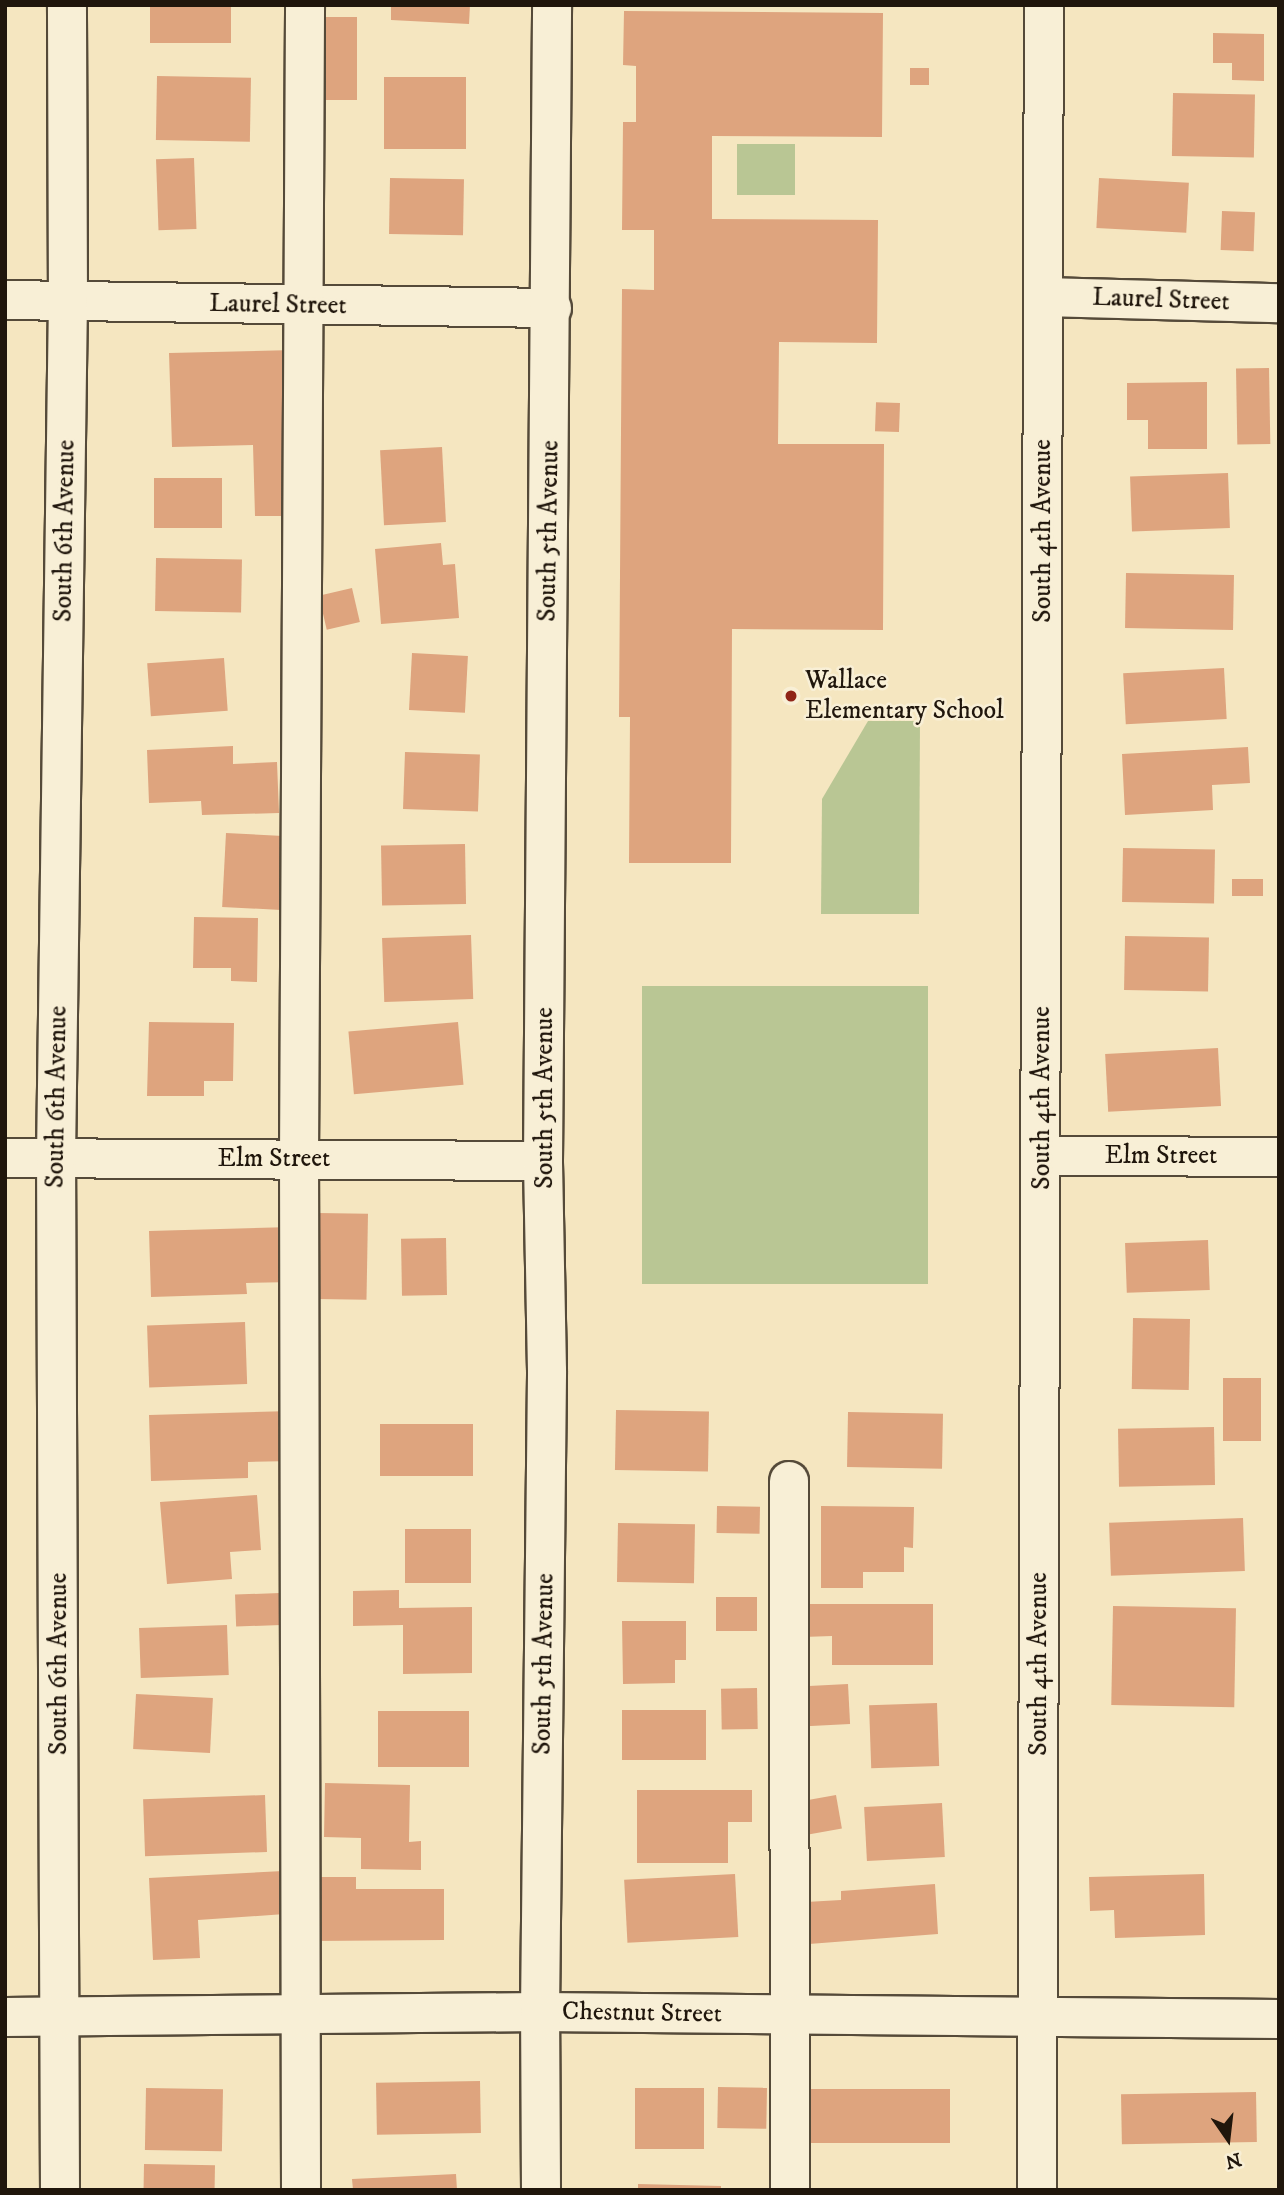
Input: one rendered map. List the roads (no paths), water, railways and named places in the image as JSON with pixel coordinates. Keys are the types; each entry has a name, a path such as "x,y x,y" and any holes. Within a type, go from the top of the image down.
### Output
{"street":[{"name":"South 6th Avenue","path":"60,2190 56,1158 68,302 67,5"},
{"path":"301,2190 299,1159 306,306 305,5"},
{"name":"South 5th Avenue","path":"541,2190 540,2012 547,1371 543,1161 552,308 552,5"},
{"name":"South 4th Avenue","path":"1037,2190 1044,5"},
{"name":"Laurel Street","path":"1044,297 1279,303"},
{"name":"Laurel Street","path":"5,300 552,308"},
{"name":"Elm Street","path":"1042,1156 1279,1157"},
{"name":"Elm Street","path":"5,1158 543,1161"},
{"path":"789,1480 790,2190"},
{"name":"Chestnut Street","path":"5,2017 540,2012 1279,2019"}],"place":[{"name":"Wallace Elementary School","path":"791,696"}]}
